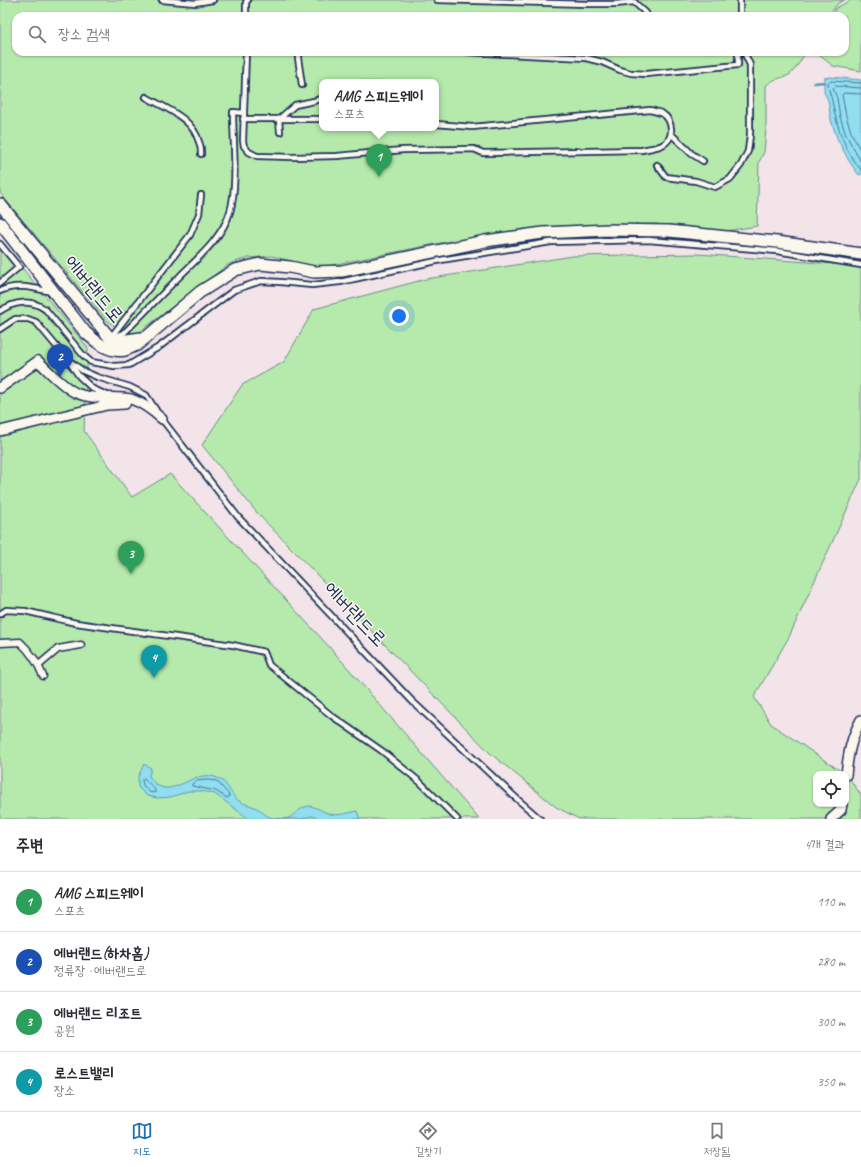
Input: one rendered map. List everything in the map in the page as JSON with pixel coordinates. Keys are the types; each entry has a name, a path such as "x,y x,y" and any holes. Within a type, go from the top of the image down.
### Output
{"street":[{"name":"에버랜드로","path":"0,204 110,338 120,341 146,337"},
{"name":"에버랜드로","path":"0,223 85,332 96,343 111,349 125,350 137,345 146,337"},
{"path":"146,337 200,292 235,270 260,264 290,267 314,272 342,271 485,240 543,233 608,230 669,232 777,242 861,254"},
{"path":"0,388 38,361 60,382 76,393 96,398 130,399 146,405 162,418"},
{"path":"0,431 107,405 127,404 162,418"},
{"path":"0,643 20,642 29,650 39,665 43,676"},
{"path":"39,665 58,649 81,645"},
{"path":"846,771 848,753 854,732 861,720"},
{"path":"832,819 841,810 842,807"}],"lane":[{"path":"162,0 195,3 212,0"},
{"path":"246,12 246,2 248,0"},
{"path":"437,0 588,4 616,4 634,2 645,12"},
{"path":"740,0 740,12"},
{"path":"246,56 243,141 244,146 249,152 257,156 337,156 403,150 474,149 483,153 642,150 666,143 671,134 670,121 662,113 650,110 472,127 439,124"},
{"path":"299,56 298,58 302,85"},
{"path":"553,56 586,58 602,62 631,73 646,74 738,65 738,56"},
{"path":"657,164 666,177 696,181 715,187 730,178 741,165 748,151 750,135 750,65 746,56"},
{"path":"146,97 180,116 191,126 200,142 201,154"},
{"path":"279,119 295,105 319,99"},
{"path":"110,338 124,333 207,248 224,228 230,213 233,199 233,112 244,113"},
{"path":"243,119 319,119"},
{"path":"279,119 280,132"},
{"path":"671,134 703,161"},
{"path":"110,338 190,235 199,214 202,195"},
{"path":"0,310 18,302 40,305 46,310 83,355 92,362 114,366 129,365 159,347 234,290 261,281 312,285 340,282 441,260 551,242 648,240 777,251 861,265"},
{"path":"0,244 19,267 0,283"},
{"path":"0,291 13,286 26,286 54,292"},
{"path":"0,329 15,319 28,319 36,322 68,359 79,376 93,389 127,404"},
{"name":"에버랜드로","path":"68,359 83,371 130,387 146,395 243,523 414,702 540,819"},
{"path":"0,614 6,610 25,611 76,623 233,644 264,652 269,665 332,716 382,751 420,782 457,819"}],"green space":[{"path":"0,0 845,0 838,3 831,12 12,12 12,56 803,56 792,73 771,81 766,86 766,129 764,152 759,162 757,226 713,233 656,224 542,227 455,240 317,268 272,256 248,258 229,264 132,338 107,321 0,193"},
{"path":"851,0 861,0 861,71 833,66 820,56 849,56 849,12 834,12 836,8"},
{"path":"0,241 88,348 84,431 132,497 170,474 333,651 479,819 0,819"},
{"path":"698,254 861,266 861,479 789,637 754,697 771,724 841,771 813,771 813,807 849,807 849,778 861,795 861,819 579,819 556,807 490,753 258,514 202,445 242,385 284,362 314,309 426,279 573,256"}],"water":[{"path":"831,77 861,80 861,175 858,174 849,161 837,138 831,120 828,100 824,92 824,78"},
{"path":"144,764 151,768 149,776 156,784 163,788 170,788 202,776 211,776 225,783 232,794 239,801 259,809 266,815 280,819 249,819 215,794 201,791 188,791 171,797 158,798 147,796 138,787 138,777"},
{"path":"310,806 333,815 357,811 360,819 322,819 311,816 302,819 280,819 289,818 301,809"}],"waterway":[{"path":"814,83 825,82"}],"place":[{"name":"AMG 스피드웨이","path":"379,177"},
{"name":"에버랜드(하차홈)","path":"60,377"},
{"name":"에버랜드 리조트","path":"131,574"},
{"name":"로스트밸리","path":"154,678"}]}
